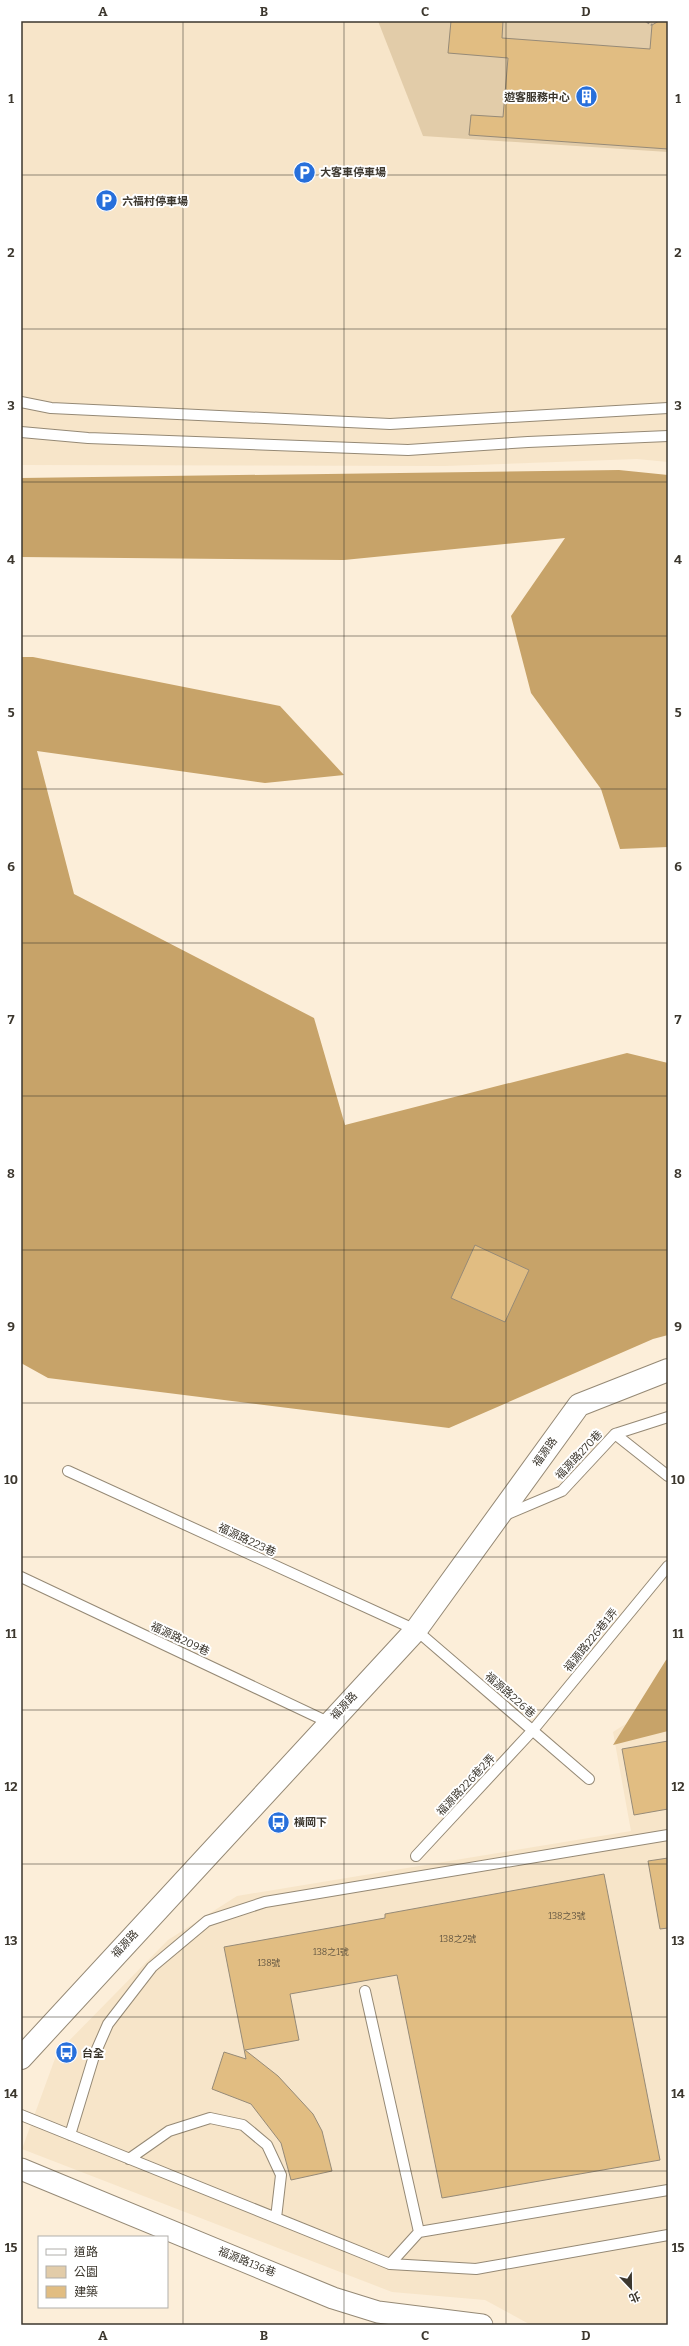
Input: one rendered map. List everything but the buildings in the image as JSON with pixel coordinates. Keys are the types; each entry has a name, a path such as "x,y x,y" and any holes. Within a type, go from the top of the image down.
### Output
{"street":[{"name":"福源路","path":"21,2058 328,1722 416,1630 579,1405 668,1370"},
{"name":"福源路136巷","path":"21,2169 333,2298 378,2312 482,2325"}],"lane":[{"path":"21,402 51,408 390,424 668,408"},
{"path":"21,432 88,438 408,450 528,442 668,436"},
{"path":"615,1434 668,1417"},
{"name":"福源路270巷","path":"497,1518 562,1491 615,1434 668,1476"},
{"name":"福源路223巷","path":"68,1471 416,1630"},
{"name":"福源路226巷1弄","path":"533,1730 668,1566"},
{"name":"福源路209巷","path":"21,1577 328,1722"},
{"name":"福源路226巷","path":"416,1630 589,1779"},
{"name":"福源路226巷2弄","path":"416,1856 533,1730"},
{"path":"70,2135 94,2056 108,2024 152,1967 207,1921 265,1902 668,1835"},
{"path":"365,1991 419,2232"},
{"path":"21,2115 390,2264 476,2269 668,2235"},
{"path":"129,2159 169,2131 210,2118 243,2124 267,2145 281,2175 276,2218"},
{"path":"390,2264 419,2232 668,2190"}],"path":[{"path":"646,21 652,25"}],"shaded area":[{"path":"21,21 668,21 668,462 637,459 445,466 21,465"},
{"path":"619,470 668,475 668,847 620,849 601,789 531,693 511,616 565,538 344,560 21,557 21,478"},
{"path":"21,657 33,657 280,706 344,775 265,783 37,751 74,894 314,1018 345,1125 627,1053 668,1063 668,1335 653,1339 449,1428 48,1378 21,1363"},
{"path":"668,1659 668,1731 613,1745 666,1660"},
{"path":"668,1697 668,2325 531,2325 485,2300 392,2292 22,2149 57,2053 168,1940 237,1896 631,1831 613,1732"}],"green space":[{"path":"378,21 668,21 668,152 423,136"}],"place":[{"name":"遊客服務中心","path":"586,97"},
{"name":"大客車停車場","path":"305,172"},
{"name":"六福村停車場","path":"106,201"},
{"name":"橫岡下","path":"279,1822"},
{"name":"台全","path":"67,2053"}]}
